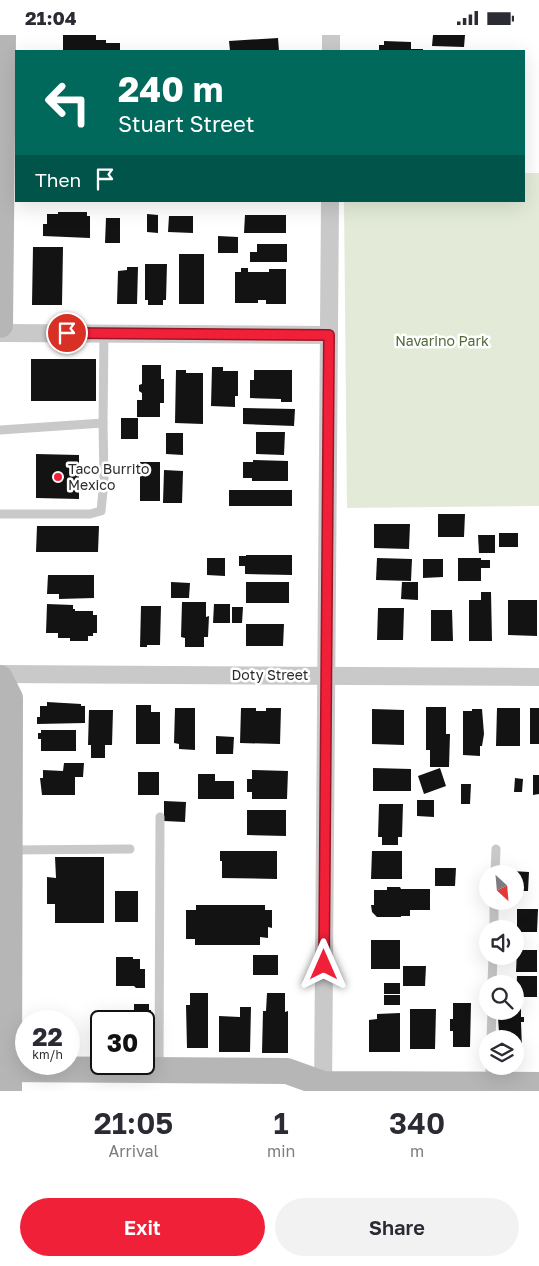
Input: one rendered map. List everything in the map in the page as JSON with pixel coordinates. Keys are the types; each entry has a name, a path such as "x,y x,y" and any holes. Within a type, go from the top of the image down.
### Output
{"main road":[{"path":"0,325 2,35"},
{"path":"0,676 10,698 6,1076 159,1071 287,1071 317,1089 490,1081 539,1085"}],"street":[{"path":"331,35 331,50"},
{"path":"317,1089 326,675 330,202"},
{"path":"0,333 329,335"},
{"name":"Doty Street","path":"0,676 326,675 539,677"}],"lane":[{"path":"0,514 90,514 101,511 104,481 104,333"},
{"path":"0,430 103,423"},
{"path":"159,1071 160,817"},
{"path":"9,850 130,849"},
{"path":"495,865 496,849"}],"green space":[{"name":"Navarino Park","path":"525,173 539,173 539,506 347,508 344,202 525,202"}],"building":[{"path":"63,35 96,35 96,40 106,40 106,43 120,43 120,50 63,50"},
{"path":"433,35 465,35 464,47 432,46"},
{"path":"278,38 279,50 230,50 229,41"},
{"path":"384,41 411,42 411,49 423,50 379,50 379,45 384,45"},
{"path":"58,212 87,212 87,216 90,216 90,238 43,236 43,224 47,224 47,214 58,214"},
{"path":"147,214 158,215 158,233 147,232"},
{"path":"245,215 286,215 286,233 244,233"},
{"path":"169,216 193,216 193,233 168,232"},
{"path":"106,218 120,218 120,243 105,243"},
{"path":"218,236 238,237 238,253 218,253"},
{"path":"257,244 287,244 287,262 250,262 250,252 257,252"},
{"path":"33,247 63,247 62,305 32,305"},
{"path":"179,254 204,254 204,304 179,304"},
{"path":"145,264 167,264 166,300 163,300 163,305 148,305 148,300 145,300"},
{"path":"127,267 138,267 137,304 117,304 118,271 127,270"},
{"path":"241,268 248,268 248,272 269,272 269,269 286,269 286,304 266,304 266,300 258,300 258,303 235,303 235,272 241,272"},
{"path":"31,359 96,359 96,401 31,401"},
{"path":"142,365 161,365 161,379 164,379 164,403 160,403 160,417 137,417 137,400 142,400 139,385 142,384"},
{"path":"212,367 223,367 223,371 238,371 238,396 235,396 235,407 211,406"},
{"path":"176,370 186,370 186,373 203,373 203,424 175,423"},
{"path":"254,370 292,370 292,402 281,402 281,399 250,398 250,380 254,380"},
{"path":"243,408 295,409 294,426 243,424"},
{"path":"121,418 138,418 138,439 121,439"},
{"path":"256,432 285,432 284,455 256,454"},
{"path":"166,433 183,433 183,455 166,454"},
{"name":"Taco Burrito Mexico","path":"36,454 79,455 79,499 36,498"},
{"path":"253,460 288,461 288,481 252,481 252,478 243,478 243,462 253,462"},
{"path":"140,462 160,462 160,501 140,501"},
{"path":"164,470 183,471 182,503 163,503"},
{"path":"229,490 292,490 292,506 229,506"},
{"path":"438,514 465,514 464,537 438,537"},
{"path":"374,524 410,524 409,549 374,548"},
{"path":"37,526 99,526 98,552 36,552"},
{"path":"499,533 518,533 518,547 499,547"},
{"path":"478,535 495,535 495,553 479,553"},
{"path":"292,555 292,575 245,574 245,566 239,566 239,556"},
{"path":"207,558 225,558 225,576 207,575"},
{"path":"377,558 412,559 411,581 376,580"},
{"path":"458,558 490,560 490,568 481,568 481,581 458,581"},
{"path":"423,559 443,559 443,577 423,578"},
{"path":"48,575 94,575 94,598 59,599 59,594 47,594"},
{"path":"171,582 190,583 189,598 171,598"},
{"path":"246,582 289,582 289,603 246,603"},
{"path":"402,582 418,582 418,600 401,599"},
{"path":"481,592 491,592 492,641 469,641 469,600 481,600"},
{"path":"508,600 537,600 537,636 508,635"},
{"path":"182,602 206,602 206,617 209,616 208,637 204,637 204,647 185,647 185,638 181,637"},
{"path":"47,604 73,605 75,611 93,611 93,615 97,615 97,633 93,633 93,636 88,636 88,641 70,641 70,638 58,638 58,633 46,633"},
{"path":"214,604 230,604 230,623 213,623"},
{"path":"141,606 161,606 160,645 140,647"},
{"path":"232,607 243,607 242,623 232,623"},
{"path":"378,608 404,608 403,640 377,640"},
{"path":"431,610 452,610 453,641 431,641"},
{"path":"246,624 284,624 283,646 246,646"},
{"path":"47,702 81,704 81,706 85,706 85,723 37,724 37,717 40,717 40,706 47,706"},
{"path":"136,705 151,705 151,712 160,712 160,744 136,744"},
{"path":"426,707 446,707 446,734 450,734 449,767 430,767 430,750 426,750"},
{"path":"175,708 195,708 195,750 179,749 179,744 174,743"},
{"path":"241,708 256,708 256,711 266,711 266,708 281,708 280,744 240,743"},
{"path":"497,708 520,708 520,746 496,746"},
{"path":"530,708 539,708 539,744 530,744"},
{"path":"372,709 404,710 404,745 372,744"},
{"path":"472,709 482,709 484,734 482,746 480,746 480,756 463,755 463,711 472,711"},
{"path":"89,710 113,710 112,745 105,745 105,758 91,758 91,745 88,745"},
{"path":"41,730 76,730 76,751 41,751 41,739 38,739 38,733 41,733"},
{"path":"216,736 234,737 233,754 216,754"},
{"path":"64,763 84,763 83,777 75,777 75,795 42,795 40,778 43,778 43,770 63,771"},
{"path":"373,768 411,769 411,791 373,791"},
{"path":"440,768 446,786 424,794 418,776"},
{"path":"252,770 288,771 287,799 252,799 252,792 247,792 247,779 252,779"},
{"path":"138,772 159,772 159,795 138,795"},
{"path":"198,774 215,774 215,781 234,781 234,799 198,799"},
{"path":"533,775 539,775 539,794 533,795"},
{"path":"515,778 523,779 522,792 514,792"},
{"path":"461,784 471,784 470,804 461,804"},
{"path":"417,800 434,800 434,817 417,816"},
{"path":"164,801 186,802 185,822 164,821"},
{"path":"379,804 403,804 402,837 398,837 398,845 382,845 382,837 378,837"},
{"path":"247,810 286,810 286,836 247,835"},
{"path":"220,851 277,851 277,879 222,878"},
{"path":"372,851 402,851 402,879 371,879"},
{"path":"55,857 104,857 104,923 55,923 55,904 47,904 47,877 56,878"},
{"path":"435,868 456,868 455,886 435,886"},
{"path":"524,872 529,872 528,891 524,891"},
{"path":"387,887 430,889 430,910 410,910 410,916 377,917 372,912 371,905 374,905 374,890 387,890"},
{"path":"115,891 138,891 138,922 115,922"},
{"path":"196,905 265,905 265,910 272,910 272,928 268,927 268,938 260,937 260,945 195,945 195,939 186,939 186,910 196,910"},
{"path":"538,909 537,932 524,932 524,920 517,920 517,910"},
{"path":"371,940 400,940 400,969 371,969"},
{"path":"524,950 537,950 537,972 516,972 516,965 524,965"},
{"path":"253,955 278,955 278,975 253,975"},
{"path":"116,957 140,959 140,969 145,969 145,988 116,986"},
{"path":"403,966 426,966 425,986 403,986"},
{"path":"524,976 537,976 537,997 524,997"},
{"path":"384,983 400,983 400,994 384,994"},
{"path":"190,993 208,993 208,1048 187,1048 186,1005 190,1005"},
{"path":"267,993 285,993 285,1012 288,1011 288,1053 262,1053 263,1011 266,1011"},
{"path":"384,995 400,995 400,1005 384,1005"},
{"path":"453,1003 471,1003 470,1047 453,1047 453,1031 450,1031 450,1019 453,1019"},
{"path":"134,1004 149,1004 149,1010 134,1010"},
{"path":"240,1007 251,1007 250,1052 219,1052 219,1016 240,1017"},
{"path":"410,1009 436,1009 435,1049 410,1049"},
{"path":"400,1013 400,1052 369,1052 369,1020 377,1019 377,1014"},
{"path":"498,1020 524,1020 524,1022 521,1022 521,1030 499,1030"}],"place":[{"name":"Taco Burrito Mexico","path":"58,477"}],"route":[{"path":"67,333 329,335 324,965"}]}
